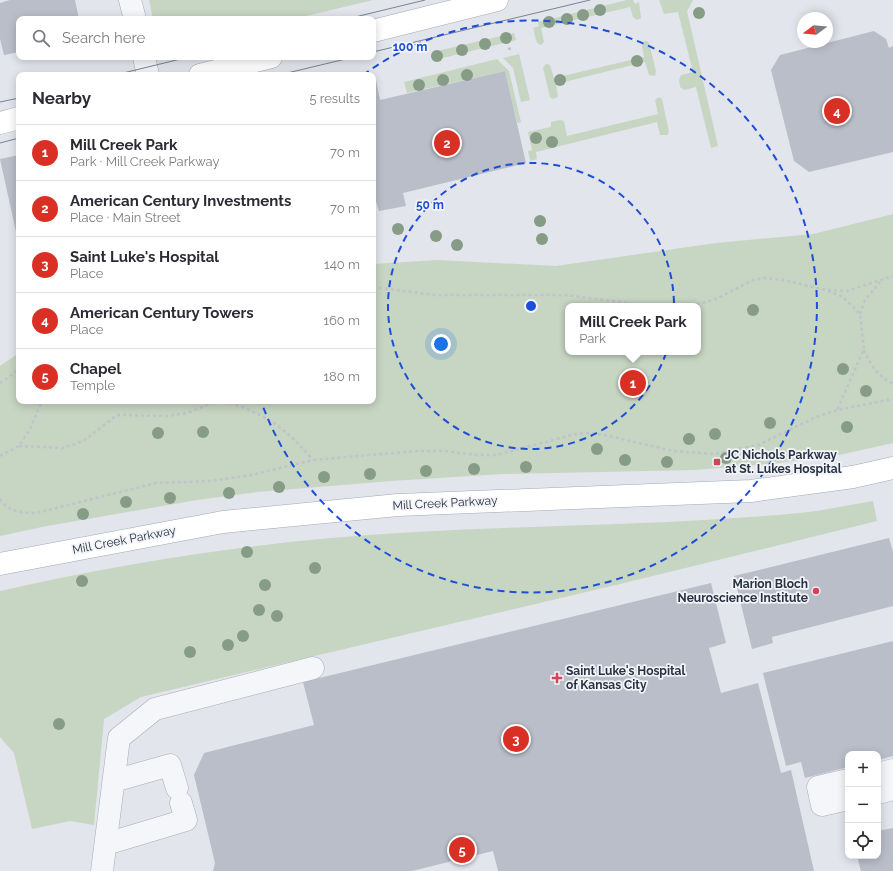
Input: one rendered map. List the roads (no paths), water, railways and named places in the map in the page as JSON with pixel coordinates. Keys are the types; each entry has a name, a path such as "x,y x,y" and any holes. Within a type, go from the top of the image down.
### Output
{"main road":[{"path":"376,30 497,0"},
{"path":"212,72 259,60"},
{"path":"0,123 16,119"},
{"name":"Mill Creek Parkway","path":"0,564 222,522 398,505 751,491 853,477 893,468"}],"street":[{"path":"130,0 134,16"},
{"path":"145,60 147,72"},
{"path":"102,871 119,738 155,709 313,668"},
{"path":"106,844 186,820 170,765 114,781"},
{"path":"881,773 893,770"},
{"path":"845,781 818,787 822,805 845,801"},
{"path":"881,792 893,790"}],"tram line":[{"path":"359,16 425,0"},
{"path":"376,51 590,0"},
{"path":"127,72 177,60"},
{"path":"292,72 342,60"},
{"path":"0,102 16,99"},
{"path":"0,143 16,139"}],"place":[{"name":"American Century Towers","path":"837,111"},
{"name":"American Century Investments","path":"447,143"},
{"name":"Mill Creek Park","path":"633,383"},
{"name":"JC Nichols Parkway at St. Lukes Hospital","path":"717,462"},
{"name":"Marion Bloch Neuroscience Institute","path":"816,591"},
{"name":"Saint Luke's Hospital of Kansas City","path":"557,678"},
{"name":"Saint Luke's Hospital","path":"516,739"},
{"name":"Chapel","path":"462,850"}]}
